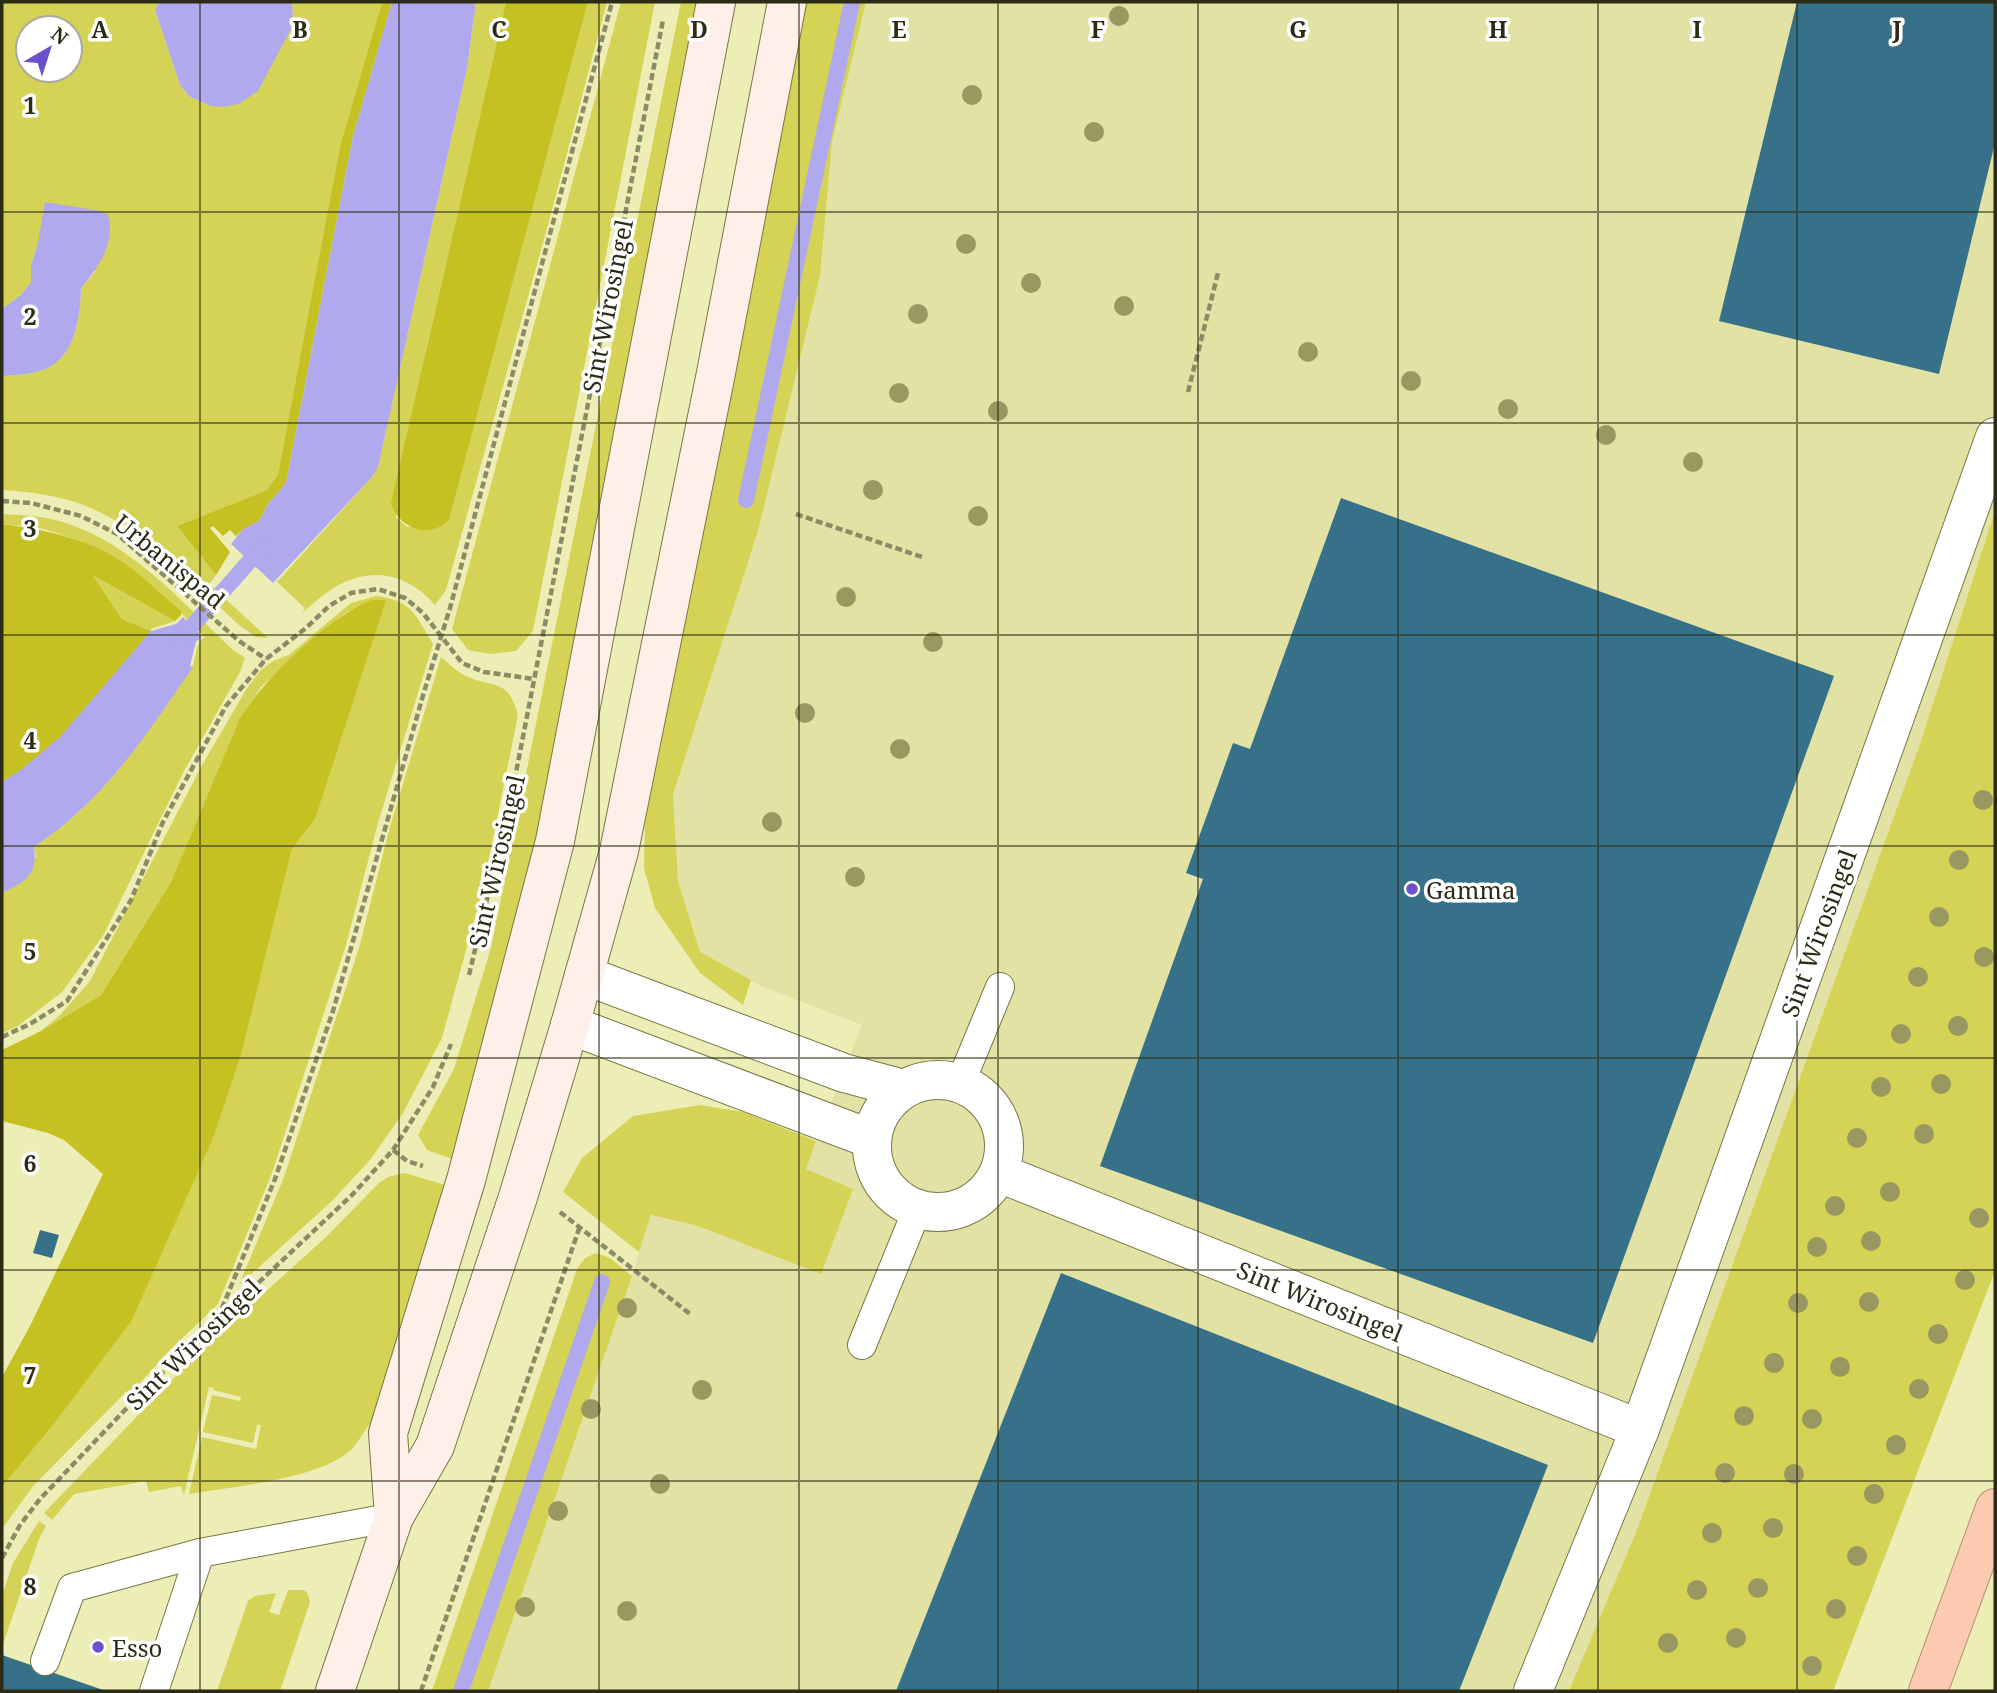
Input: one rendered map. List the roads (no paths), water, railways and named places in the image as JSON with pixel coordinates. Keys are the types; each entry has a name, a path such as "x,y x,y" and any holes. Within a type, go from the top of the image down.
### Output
{"highway":[{"path":"1928,1691 1995,1508"}],"main road":[{"name":"Sint Wirosingel","path":"394,1517 388,1433 466,1180 555,841 716,2"},
{"name":"Sint Wirosingel","path":"335,1691 394,1517 435,1446 517,1197 570,1025 619,851 787,2"},
{"path":"517,984 584,975"},
{"path":"517,984 570,1025"}],"street":[{"name":"Sint Wirosingel","path":"1533,1691 1640,1429 1995,437"},
{"path":"584,975 844,1073 904,1089"},
{"path":"570,1025 871,1139"},
{"path":"941,1080 960,1084 986,1102 1002,1130 1004,1151 999,1172 989,1189 974,1202 956,1210 937,1213 917,1210 897,1199 882,1182 873,1162 871,1139 877,1119 888,1102 904,1089 922,1082 941,1080"},
{"name":"Sint Wirosingel","path":"999,1172 1640,1429"}],"lane":[{"path":"960,1084 1000,986"},
{"path":"862,1345 917,1210"},
{"path":"45,1661 72,1588 200,1553 394,1517"},
{"path":"154,1691 200,1553"}],"waterway":[{"path":"746,500 852,2"},
{"path":"178,642 263,546"},
{"path":"461,1691 602,1282"}],"place":[{"name":"Gamma","path":"1412,889"},
{"name":"Esso","path":"98,1647"}]}
